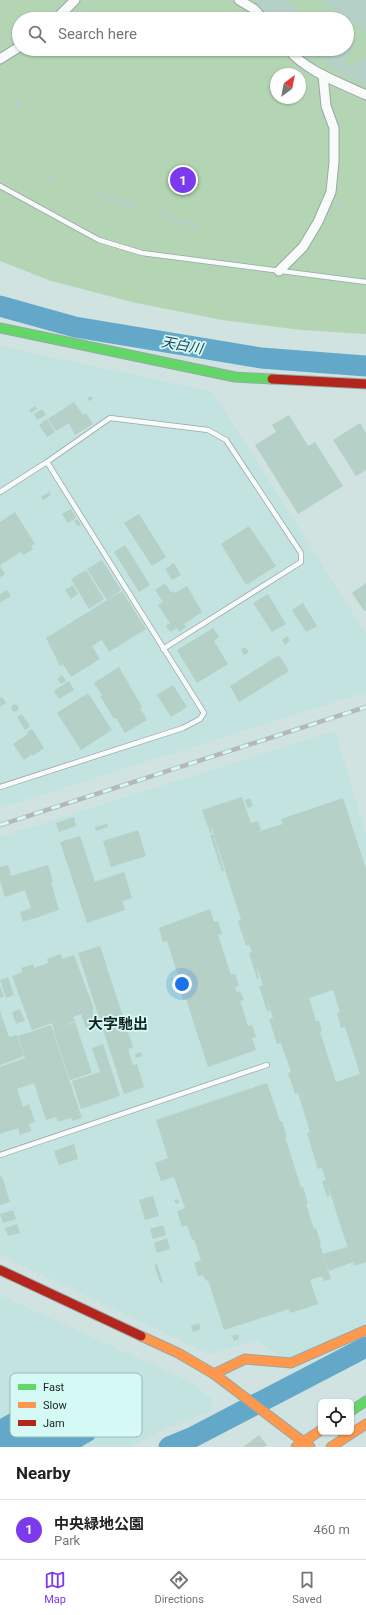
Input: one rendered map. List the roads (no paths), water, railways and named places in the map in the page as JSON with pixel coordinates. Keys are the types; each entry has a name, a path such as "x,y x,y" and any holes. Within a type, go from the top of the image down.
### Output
{"main road":[{"path":"0,328 234,377 366,384"},
{"path":"0,1270 178,1353 214,1374 269,1415 303,1445 318,1432"},
{"path":"214,1374 245,1360 291,1363 366,1330"},
{"path":"354,1409 366,1401"},
{"path":"331,1447 366,1424"}],"street":[{"path":"63,12 75,0"},
{"path":"239,0 257,12"},
{"path":"0,59 12,51"},
{"path":"294,56 297,60 323,75 366,95"},
{"path":"279,271 303,247 318,222 331,192 334,162 334,128 326,106 323,75"}],"lane":[{"path":"0,186 99,240 146,254 366,282"},
{"path":"0,492 48,462 110,418 208,430 226,440 301,553 301,562 163,648"},
{"path":"0,787 182,728 200,719 204,713 48,462"},
{"path":"0,1155 267,1065"}],"water":[{"path":"10,1413 10,1437 95,1437 81,1447 0,1447 0,1419"}],"waterway":[{"name":"天白川","path":"0,306 75,327 261,358 366,366"},
{"path":"169,1447 191,1438 366,1347"}],"railway":[{"path":"0,825 366,707"}],"place":[{"name":"中央緑地公園","path":"183,180"}],"district":[{"name":"大字馳出","path":"118,1024"}]}
